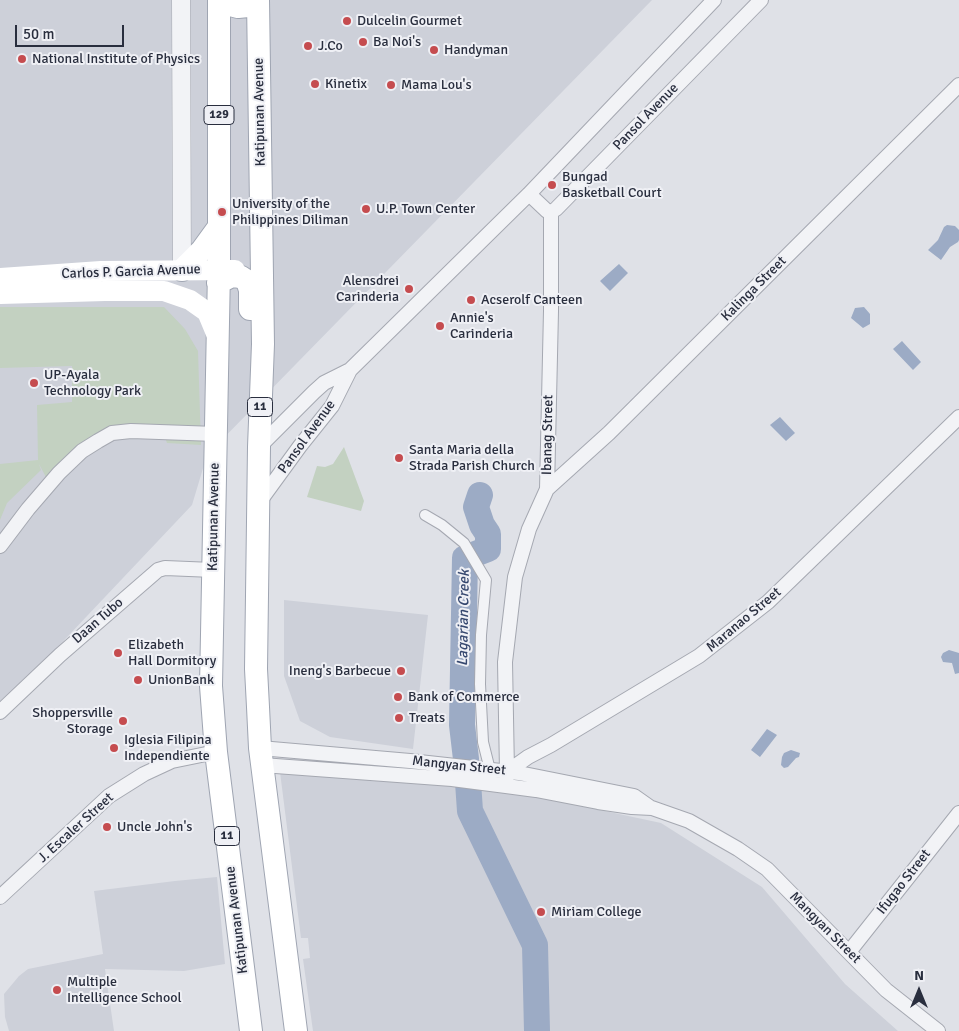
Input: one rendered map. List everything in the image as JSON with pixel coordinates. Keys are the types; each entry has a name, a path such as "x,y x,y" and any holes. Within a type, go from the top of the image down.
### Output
{"main road":[{"path":"219,1 238,7 258,3"},
{"name":"Katipunan Avenue","path":"219,1 219,276 211,686 216,752 251,1031"},
{"name":"Katipunan Avenue","path":"258,3 263,344 259,447 256,669 261,757 296,1031"},
{"path":"182,270 202,250 218,228"},
{"name":"Carlos P. Garcia Avenue","path":"0,278 101,271 182,270 219,276 262,270"},
{"path":"219,276 241,277 247,281 250,290 244,554 246,574 257,608"},
{"name":"Carlos P. Garcia Avenue","path":"0,294 105,290 164,291 190,300 207,312 218,338"}],"street":[{"path":"181,0 182,270"},
{"name":"Pansol Avenue","path":"259,447 324,383 350,370 529,194 714,0"},
{"name":"Pansol Avenue","path":"551,212 761,0"},
{"name":"Kalinga Street","path":"547,490 609,433 959,85"},
{"path":"529,194 547,211 551,212"},
{"name":"Ibanag Street","path":"507,779 505,662 515,577 529,529 547,490 551,212"},
{"name":"Pansol Avenue","path":"259,502 332,406 350,370"},
{"name":"Maranao Street","path":"507,779 528,757 699,656 768,602 959,417"},
{"path":"0,546 59,473 82,452 112,433 131,431 216,434"},
{"path":"424,516 442,525 464,543 486,580 481,635 480,684 483,742 490,770"},
{"name":"Daan Tubo","path":"0,712 60,654 154,573 164,568 214,570"},
{"name":"J. Escaler Street","path":"0,897 109,796 144,774 172,761 216,752"},
{"name":"Mangyan Street","path":"261,757 452,779 507,779"},
{"name":"Mangyan Street","path":"261,757 410,761 490,770 536,790 632,808 652,808 689,821 738,849 767,869 886,990 938,1031"},
{"name":"Ifugao Street","path":"849,952 959,813"}],"shaded area":[{"name":"University of the Philippines Diliman","path":"0,0 652,0 207,455 192,505 0,708"},
{"path":"284,600 428,615 413,749 330,737 300,721 284,676"},
{"name":"Miriam College","path":"280,772 507,790 661,823 762,887 845,984 898,1031 313,1031 303,959 310,958 308,938 301,938"},
{"path":"217,877 225,964 184,971 105,969 114,1031 9,1031 5,1017 4,994 19,976 28,969 103,954 94,891"}],"green space":[{"path":"0,307 164,307 185,329 198,351 201,445 167,443 161,426 106,427 88,452 47,479 39,464 41,470 7,503 0,520 0,464 38,460 37,405 72,402 72,366 0,368"},
{"path":"344,447 364,501 361,511 307,497 317,466 325,467 333,464"}],"water":[{"path":"947,225 955,226 959,230 959,240 950,247 941,260 928,250 938,240 944,227"},
{"path":"619,264 628,273 610,291 600,281"},
{"path":"864,307 870,314 870,324 863,328 851,318 855,308"},
{"path":"902,341 921,362 913,370 893,349"},
{"path":"780,417 795,433 786,441 770,425"},
{"path":"949,650 959,653 959,673 955,674 952,663 943,662 941,657 943,653"},
{"path":"767,729 777,735 760,757 751,750"},
{"path":"791,750 800,753 799,757 788,767 784,768 781,765 782,757 784,753"}],"waterway":[{"name":"Lagarian Creek","path":"466,759 462,725 465,558 488,549 488,534 482,525 476,507 480,495"},
{"name":"Lagarian Creek","path":"468,782 470,811 535,945 537,1031"}],"place":[{"name":"Dulcelin Gourmet","path":"347,21"},
{"name":"Ba Noi's","path":"363,42"},
{"name":"J.Co","path":"308,46"},
{"name":"Handyman","path":"434,50"},
{"name":"National Institute of Physics","path":"22,59"},
{"name":"Kinetix","path":"315,84"},
{"name":"Mama Lou's","path":"391,85"},
{"name":"Bungad Basketball Court","path":"552,185"},
{"name":"U.P. Town Center","path":"366,209"},
{"name":"University of the Philippines Diliman","path":"222,212"},
{"name":"Alensdrei Carinderia","path":"409,289"},
{"name":"Acserolf Canteen","path":"471,300"},
{"name":"Annie's Carinderia","path":"440,326"},
{"name":"UP-Ayala Technology Park","path":"34,383"},
{"name":"Santa Maria della Strada Parish Church","path":"399,458"},
{"name":"Elizabeth Hall Dormitory","path":"118,653"},
{"name":"Ineng's Barbecue","path":"401,671"},
{"name":"UnionBank","path":"138,680"},
{"name":"Bank of Commerce","path":"398,697"},
{"name":"Treats","path":"399,718"},
{"name":"Shoppersville Storage","path":"123,721"},
{"name":"Iglesia Filipina Independiente","path":"114,748"},
{"name":"Uncle John's","path":"107,827"},
{"name":"Miriam College","path":"541,912"},
{"name":"Multiple Intelligence School","path":"57,990"}]}
